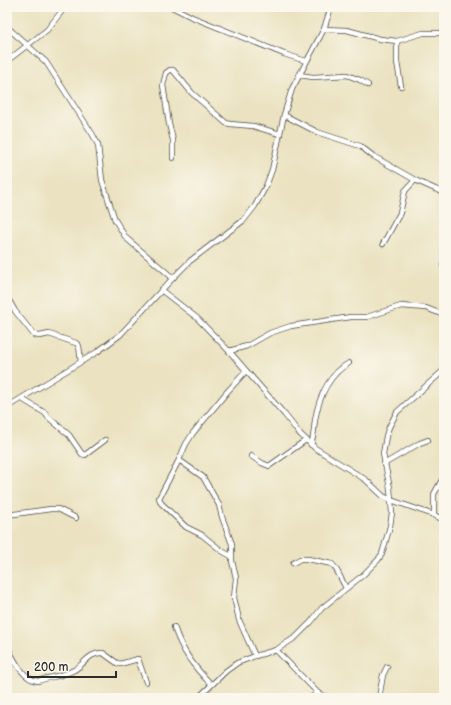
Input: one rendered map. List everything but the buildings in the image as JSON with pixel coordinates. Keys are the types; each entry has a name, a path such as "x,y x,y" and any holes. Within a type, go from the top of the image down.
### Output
{"street":[{"path":"7,61 47,30 65,7"},
{"path":"172,7 192,17 306,62"},
{"path":"7,407 97,352 120,335 190,261 244,220 255,206 266,186 272,170 284,115 292,88 324,29 331,7"},
{"path":"7,27 46,62 72,99 93,135 98,145 102,180 115,220 126,238 173,278"},
{"path":"324,29 348,30 380,39 397,41 423,33 444,33"},
{"path":"397,41 397,62 401,86"},
{"path":"174,158 173,140 163,85 166,73 170,70 173,70 192,93 226,123 253,126 280,134"},
{"path":"299,75 313,77 347,75 368,85"},
{"path":"284,115 317,132 360,146 373,156 415,180 444,193"},
{"path":"383,244 400,213 405,191 415,180"},
{"path":"161,290 197,318 229,351 306,440 327,456 366,480 383,496 444,520"},
{"path":"7,298 34,335 40,336 48,334 76,343 79,346 81,362"},
{"path":"229,351 243,347 270,333 291,326 351,316 367,317 401,306 426,308 444,315"},
{"path":"311,444 314,438 315,420 326,384 341,367 348,363"},
{"path":"198,698 226,670 237,663 276,650 296,637 322,608 372,566 382,554 392,518 390,488 383,454 386,436 394,415 444,370"},
{"path":"231,556 222,551 202,535 186,527 159,501 160,496 186,444 227,392 246,372"},
{"path":"22,399 45,413 65,432 82,454 85,455 90,453 105,440"},
{"path":"251,456 269,466 306,440"},
{"path":"384,464 428,440"},
{"path":"179,460 203,477 216,499 231,538 231,556 236,578 234,598 239,620 255,656"},
{"path":"434,515 434,494 442,478"},
{"path":"7,515 58,509 76,518"},
{"path":"294,563 300,559 308,559 332,564 346,588"},
{"path":"174,627 182,648 192,664 211,684"},
{"path":"7,646 18,665 33,681 38,681 73,671 86,660 100,652 120,664 138,659 146,682"},
{"path":"276,650 318,693 329,698"},
{"path":"379,698 383,676 387,667"},
{"path":"310,698 318,693"}]}
